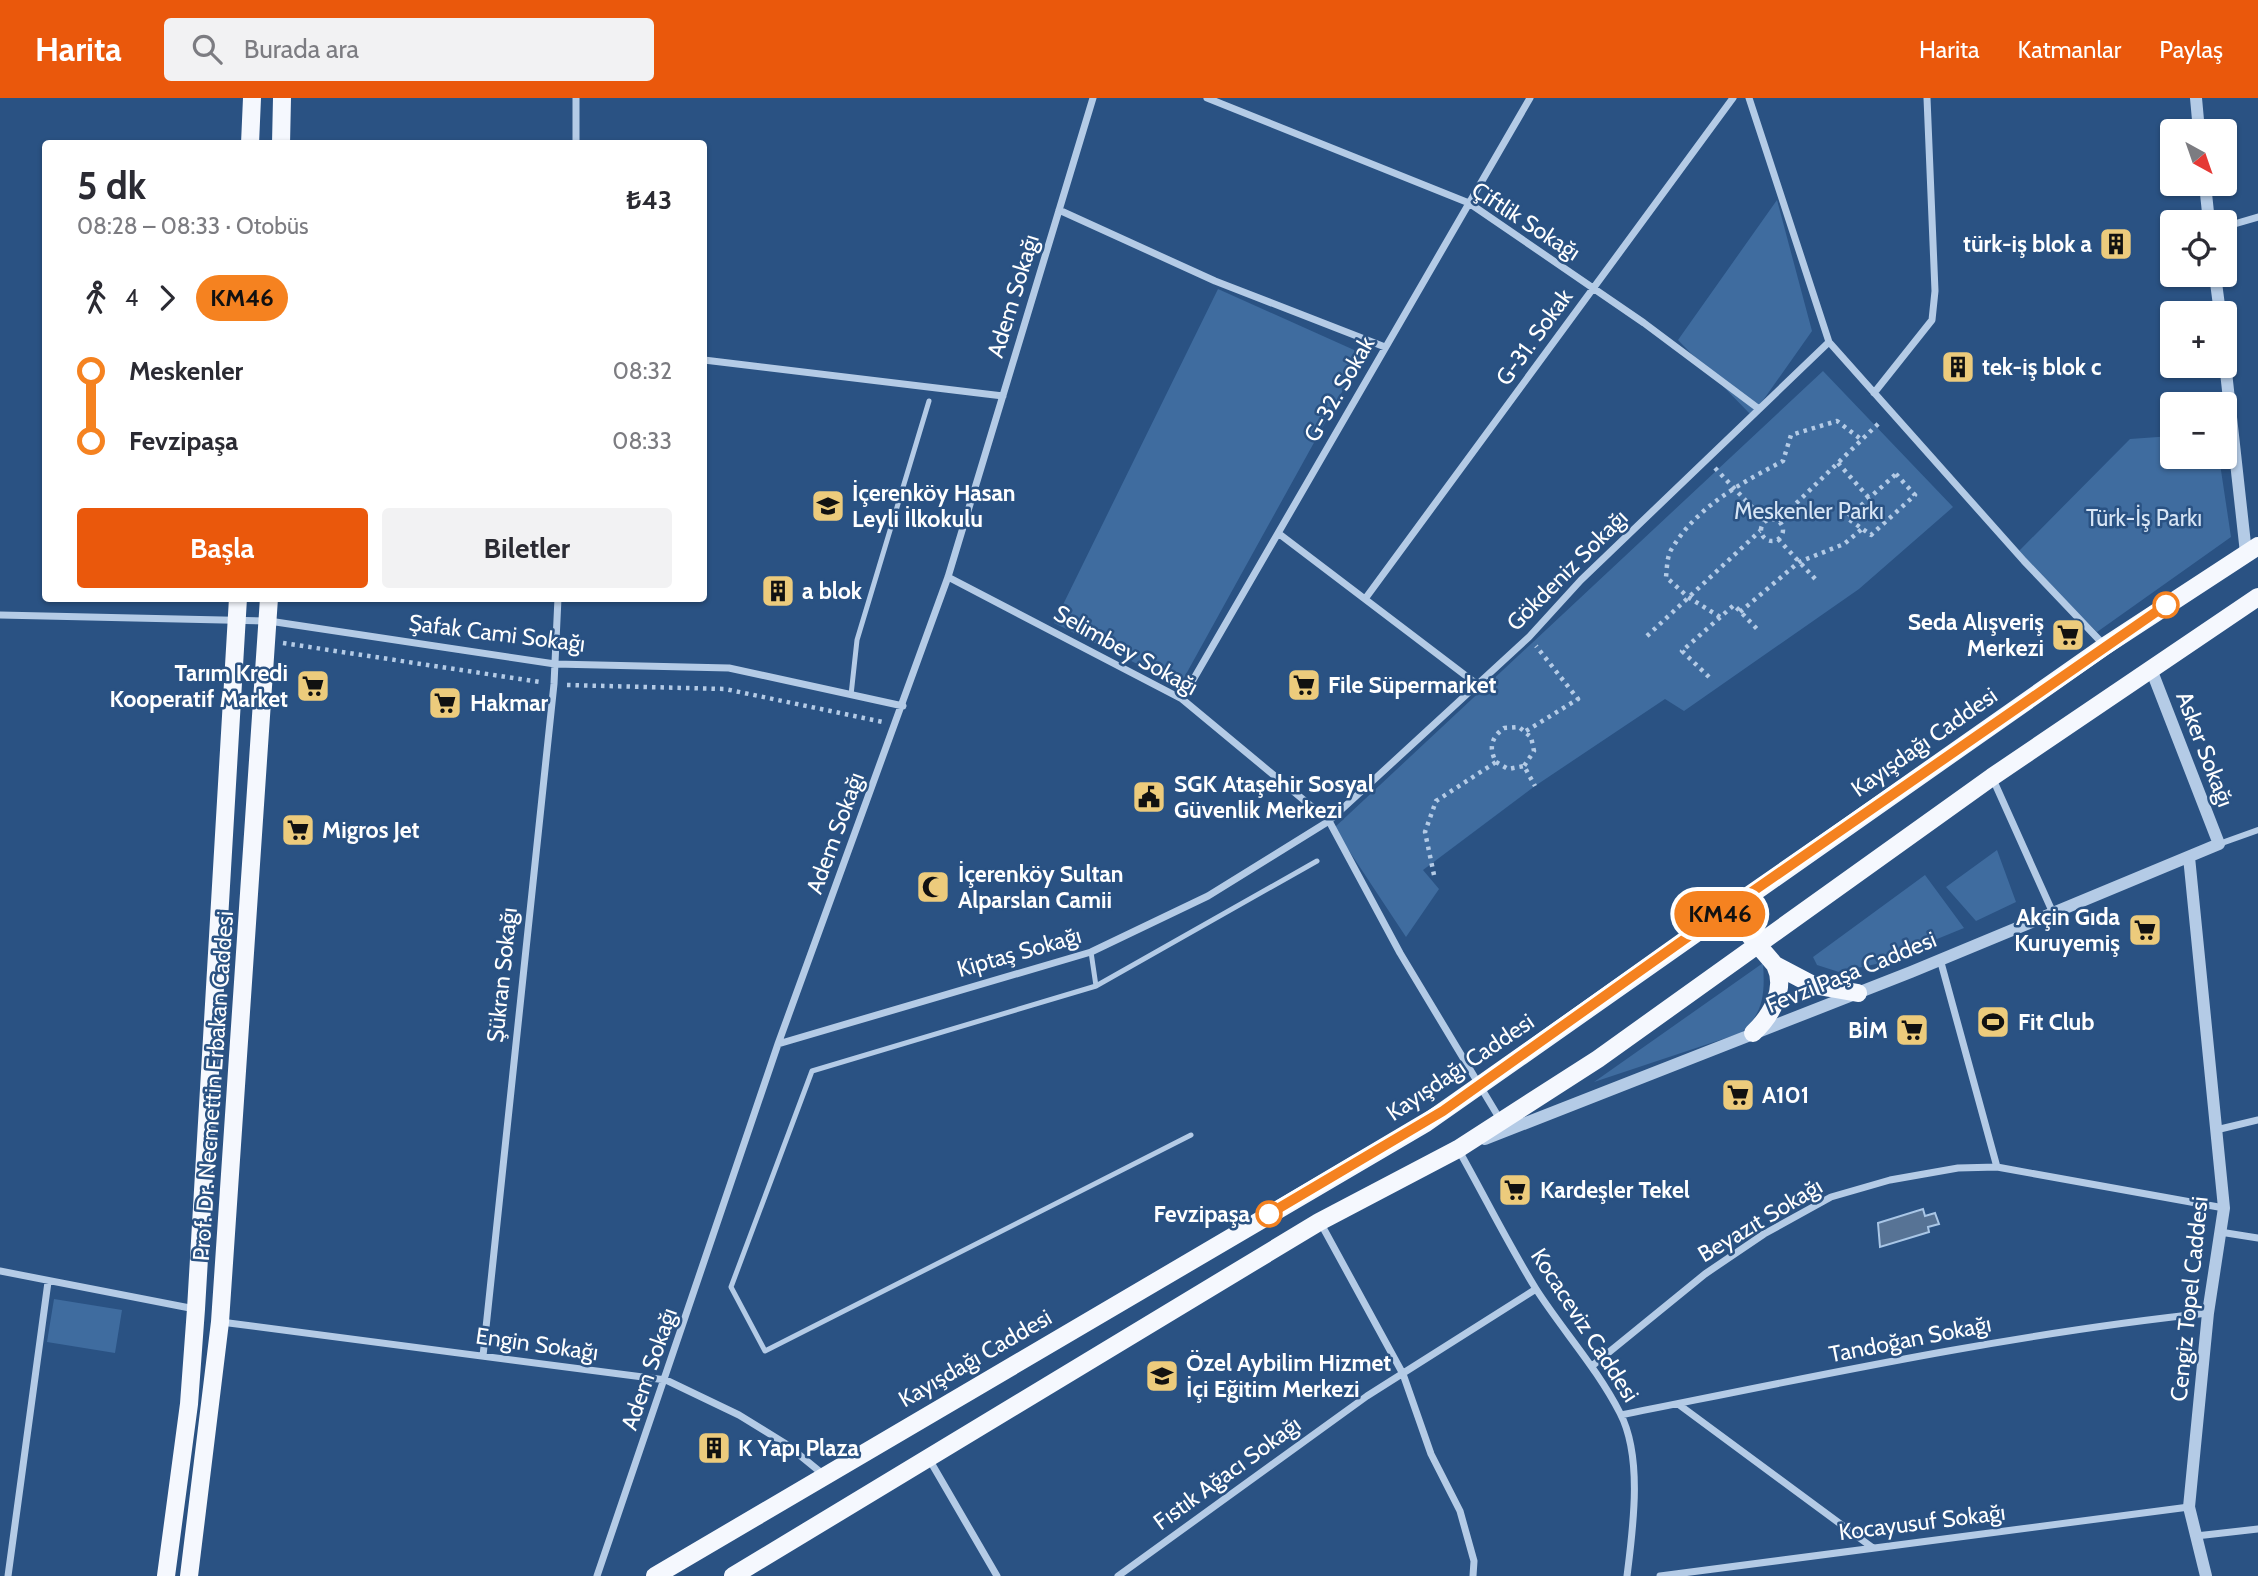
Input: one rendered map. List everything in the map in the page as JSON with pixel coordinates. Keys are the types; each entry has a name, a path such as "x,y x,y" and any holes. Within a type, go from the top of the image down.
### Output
{"main road":[{"path":"250,140 252,98"},
{"path":"281,140 282,98"},
{"name":"Kayışdağı Caddesi","path":"655,1576 1414,1130 2105,646 2252,549"},
{"path":"733,1576 1319,1222 1458,1149 1501,1122 1598,1059 1992,777 2258,597"},
{"name":"Prof. Dr. Necmettin Erbakan Caddesi","path":"166,1576 189,1404 238,602"},
{"name":"Prof. Dr. Necmettin Erbakan Caddesi","path":"189,1576 220,1322 269,602"},
{"path":"1720,914 1738,922 1759,944 1780,976 1776,1000 1766,1021 1754,1033"},
{"path":"1775,965 1813,985 1858,993"}],"street":[{"path":"576,98 576,140"},
{"name":"Adem Sokağı","path":"597,1576 666,1380 778,1044 948,577 1093,98"},
{"name":"Çiftlik Sokağı","path":"1207,98 1469,203 1594,289 1759,409"},
{"name":"G-32. Sokak","path":"1182,699 1530,98"},
{"name":"G-31. Sokak","path":"1365,599 1733,98"},
{"path":"1749,98 1783,194 1829,342 2024,561 2105,646"},
{"path":"1874,393 1931,320 1935,291 1927,98"},
{"path":"2196,98 2198,119"},
{"path":"1059,211 1216,281 1385,347"},
{"path":"2237,223 2258,217"},
{"name":"Gökdeniz Sokağı","path":"1329,821 1529,637 1581,580 1829,342"},
{"path":"707,360 1003,396"},
{"path":"2227,378 2252,549"},
{"path":"1278,533 1478,685"},
{"name":"Selimbey Sokağı","path":"948,577 1182,699 1329,821 1478,1087 1501,1122"},
{"name":"Şükran Sokağı","path":"483,1356 555,664 558,602"},
{"name":"Şafak Cami Sokağı","path":"0,615 238,618 269,621 555,664 729,668 903,706"},
{"name":"Asker Sokağı","path":"2151,669 2220,844"},
{"path":"1992,777 2053,914"},
{"name":"Kiptaş Sokağı","path":"778,1044 1091,952 1208,896 1329,821"},
{"name":"Fevzi Paşa Caddesi","path":"1458,1149 1858,993 2258,830"},
{"name":"Cengiz Topel Caddesi","path":"2189,857 2224,1208 2208,1313 2189,1507 2206,1576"},
{"path":"1940,959 1997,1167"},
{"path":"2216,1130 2258,1120"},
{"name":"Kocaceviz Caddesi","path":"1458,1149 1536,1289 1592,1366 1621,1415 1632,1452 1634,1525 1627,1576"},
{"name":"Beyazıt Sokağı","path":"1592,1366 1705,1274 1764,1234 1830,1197 1944,1170 1997,1167 2224,1208"},
{"path":"1319,1222 1403,1374 1431,1454 1460,1511 1474,1562 1473,1576"},
{"path":"2220,1232 2258,1238"},
{"path":"0,1271 196,1309"},
{"path":"8,1576 48,1282"},
{"name":"Fıstık Ağacı Sokağı","path":"1118,1576 1403,1374 1536,1289"},
{"name":"Tandoğan Sokağı","path":"1621,1415 1980,1344 2097,1325 2208,1313"},
{"name":"Engin Sokağı","path":"220,1322 666,1380 738,1415 786,1444 824,1475"},
{"path":"1678,1404 1873,1548"},
{"path":"929,1458 993,1575"},
{"name":"Kocayusuf Sokağı","path":"1660,1576 2189,1507"},
{"path":"2196,1536 2258,1529"}],"lane":[{"path":"851,695 857,640 929,401"},
{"path":"1191,1135 765,1351 731,1287 812,1071 1097,986 1317,861"},
{"path":"1091,952 1097,986"}],"path":[{"path":"1765,521 1779,520 1891,411"},
{"path":"1720,617 1688,597 1666,577 1670,552 1694,521 1734,487 1783,461 1791,435 1837,421 1862,440"},
{"path":"1707,459 1765,521"},
{"path":"1838,463 1870,498"},
{"path":"1896,474 1915,495 1871,535 1862,528 1847,518 1896,474"},
{"path":"1778,539 1783,530 1779,520"},
{"path":"1647,636 1760,531 1765,521"},
{"path":"1740,612 1799,562 1844,544 1862,528"},
{"path":"1760,531 1767,540 1778,539"},
{"path":"1778,539 1818,582"},
{"path":"1709,677 1682,651 1734,605 1759,631"},
{"path":"1526,731 1578,699 1529,637"},
{"path":"1512,726 1526,731 1531,737 1534,751 1524,766 1508,769 1496,762 1491,748 1496,734 1512,726"},
{"path":"1434,875 1425,832 1436,801 1496,762"},
{"path":"1524,766 1535,786"}],"green space":[{"path":"1777,200 1812,331 1752,416 1678,340"},
{"path":"1218,289 1363,354 1180,685 1054,623"},
{"name":"Meskenler Parkı","path":"1823,371 1953,507 1859,589 1684,711 1665,699 1535,786 1423,870 1439,889 1406,937 1334,828"},
{"name":"Türk-İş Parkı","path":"2160,437 2160,469 2221,469 2231,537 2097,632 2018,552 2130,439"},
{"path":"1997,850 2016,902 1976,921 1946,887"},
{"path":"1925,875 1964,928 1876,964 1839,972 1817,965 1813,957"},
{"path":"1763,963 1764,984 1759,1010 1741,1033 1594,1082"},
{"path":"54,1299 122,1310 115,1353 47,1342"}],"shaded area":[{"path":"1923,1209 1925,1216 1935,1213 1939,1224 1928,1227 1929,1232 1880,1247 1878,1223"}],"bus line":[{"name":"KM46","path":"1269,1214 1426,1123 1720,914 2166,605"}],"place":[{"name":"türk-iş blok a","path":"2116,244"},
{"name":"tek-iş blok c","path":"1958,367"},
{"name":"İçerenköy Hasan Leyli İlkokulu","path":"828,506"},
{"name":"a blok","path":"778,591"},
{"name":"Seda Alışveriş Merkezi","path":"2068,635"},
{"name":"File Süpermarket","path":"1304,685"},
{"name":"Tarım Kredi Kooperatif Market","path":"313,686"},
{"name":"Hakmar","path":"445,703"},
{"name":"SGK Ataşehir Sosyal Güvenlik Merkezi","path":"1149,797"},
{"name":"Migros Jet","path":"298,830"},
{"name":"İçerenköy Sultan Alparslan Camii","path":"933,887"},
{"name":"Akçin Gıda Kuruyemiş","path":"2145,930"},
{"name":"Fit Club","path":"1993,1022"},
{"name":"BİM","path":"1912,1030"},
{"name":"A101","path":"1738,1095"},
{"name":"Kardeşler Tekel","path":"1515,1190"},
{"name":"Fevzipaşa","path":"1269,1214"},
{"name":"Özel Aybilim Hizmet İçi Eğitim Merkezi","path":"1162,1376"},
{"name":"K Yapı Plaza","path":"714,1448"}]}
